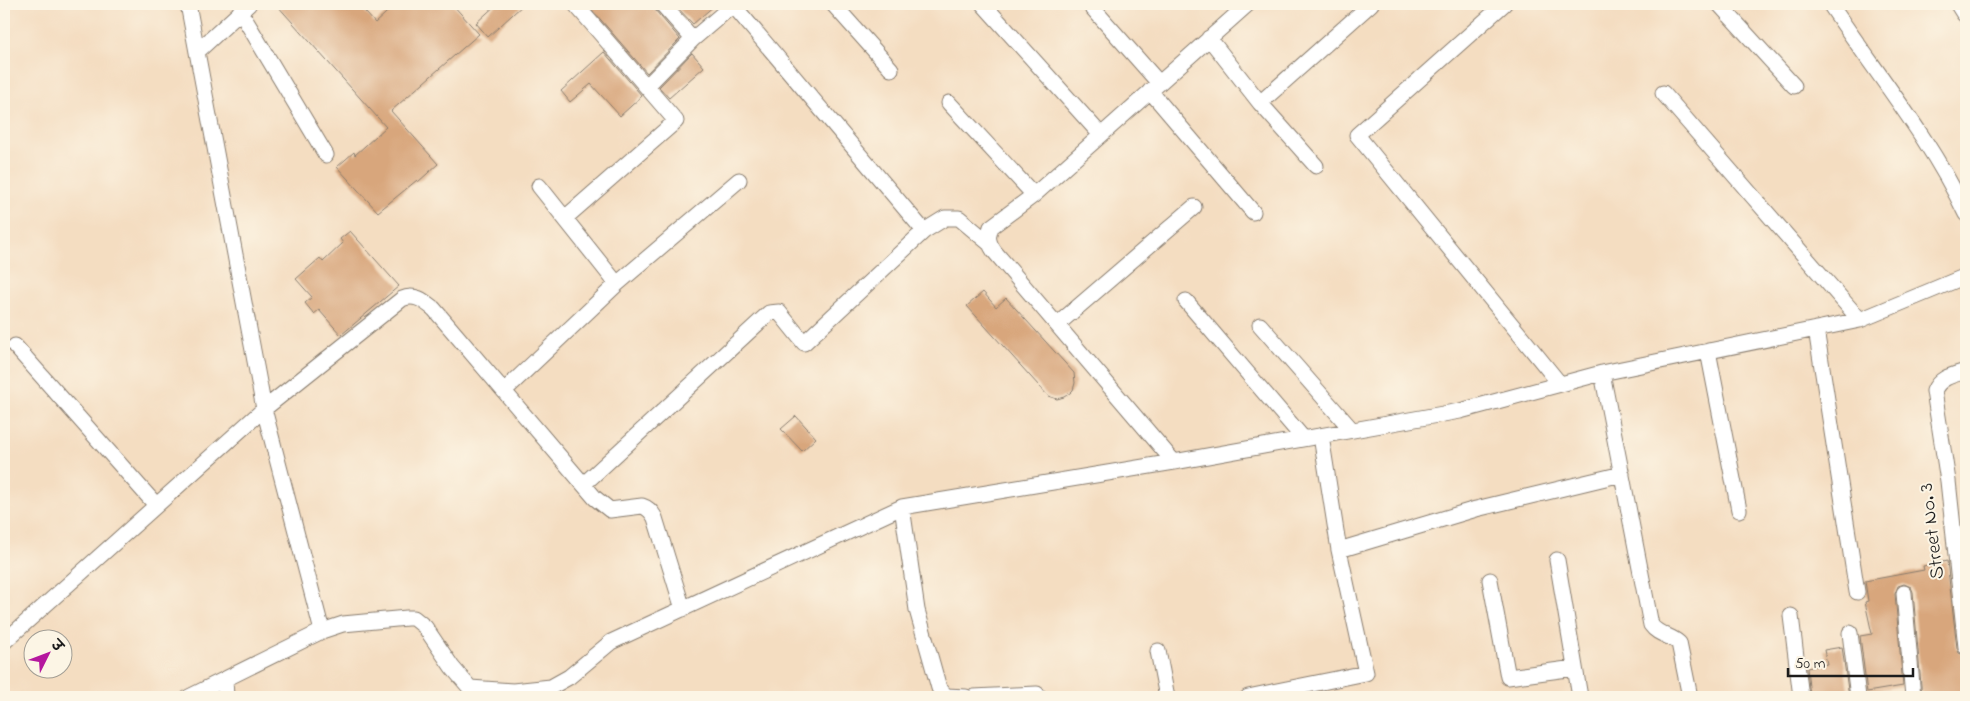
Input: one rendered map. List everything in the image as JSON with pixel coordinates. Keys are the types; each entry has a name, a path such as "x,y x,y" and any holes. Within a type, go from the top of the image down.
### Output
{"main road":[{"path":"1960,4 1966,12"}],"street":[{"path":"188,4 264,409 322,631"},
{"path":"565,218 676,121 575,4"},
{"path":"662,4 693,39"},
{"path":"647,86 693,39 734,4 924,231"},
{"path":"833,4 891,69"},
{"path":"982,4 1101,135"},
{"path":"1089,4 1253,212"},
{"path":"989,243 988,234 991,227 1034,195 1248,4"},
{"path":"1260,103 1371,4"},
{"path":"1504,4 1357,135 1560,384"},
{"path":"1719,4 1794,86"},
{"path":"1830,4 1858,46 1900,102 1951,182 1966,214"},
{"path":"198,50 244,8 326,155"},
{"path":"1209,38 1260,103 1316,166"},
{"path":"1663,93 1860,320"},
{"path":"949,103 1034,195"},
{"path":"504,391 617,284 739,180"},
{"path":"539,186 617,284"},
{"path":"1058,324 1194,207"},
{"path":"584,484 769,313 780,312 804,343 924,231 945,218 959,218 989,243 1174,462"},
{"path":"189,697 322,631 344,624 414,618 425,627 452,668 470,688 513,691 551,687 568,677 611,642 902,506 1174,462 1460,411 1602,373 1860,320 1966,276"},
{"path":"4,642 264,409 402,299 409,296 420,298 434,309 596,498 610,510 642,506 652,512 683,609"},
{"path":"1186,301 1303,438"},
{"path":"1260,325 1352,430"},
{"path":"1816,329 1857,592"},
{"path":"15,346 156,505"},
{"path":"1708,351 1739,510"},
{"name":"Street No. 3","path":"1966,371 1944,378 1937,384 1934,391 1948,481 1966,648"},
{"path":"1602,373 1651,625 1655,630 1673,637 1679,643 1690,697"},
{"path":"1248,697 1366,673 1339,550 1321,436"},
{"path":"1339,550 1476,509 1622,474"},
{"path":"902,506 917,610 939,688 946,696 966,697"},
{"path":"1557,560 1580,697"},
{"path":"1490,580 1508,677 1576,668"},
{"path":"1904,593 1913,697"},
{"path":"1791,616 1801,697"},
{"path":"1850,633 1858,697"},
{"path":"1158,651 1167,697"},
{"path":"224,680 226,697"},
{"path":"974,697 1037,694"}],"building":[{"path":"276,4 358,4 375,23 396,4 452,4 479,34 391,111 438,164 418,182 417,180 378,212 337,167 354,152 355,155 386,127"},
{"path":"497,4 524,4 488,37 476,23"},
{"path":"587,4 653,4 655,10 680,39 647,73"},
{"path":"674,4 716,4 693,24"},
{"path":"604,52 642,96 620,116 591,84 570,102 561,91"},
{"path":"692,53 704,67 669,98 659,87"},
{"path":"350,231 399,286 341,335 319,310 314,314 305,303 312,297 296,279 320,258 323,262 343,243 340,239"},
{"path":"983,292 996,307 1006,298 1074,373 1075,383 1070,393 1057,399 1048,396 967,306"},
{"path":"796,416 816,438 802,451 781,429"},
{"path":"1947,561 1957,648 1959,653 1966,656 1966,666 1963,666 1966,692 1940,697 1922,697 1913,592 1911,587 1904,584 1898,586 1895,594 1903,686 1867,692 1860,636 1872,634 1865,602 1868,601 1865,581 1924,570 1923,566"},
{"path":"1842,647 1849,697 1810,697 1807,668 1827,664 1824,650"}]}
